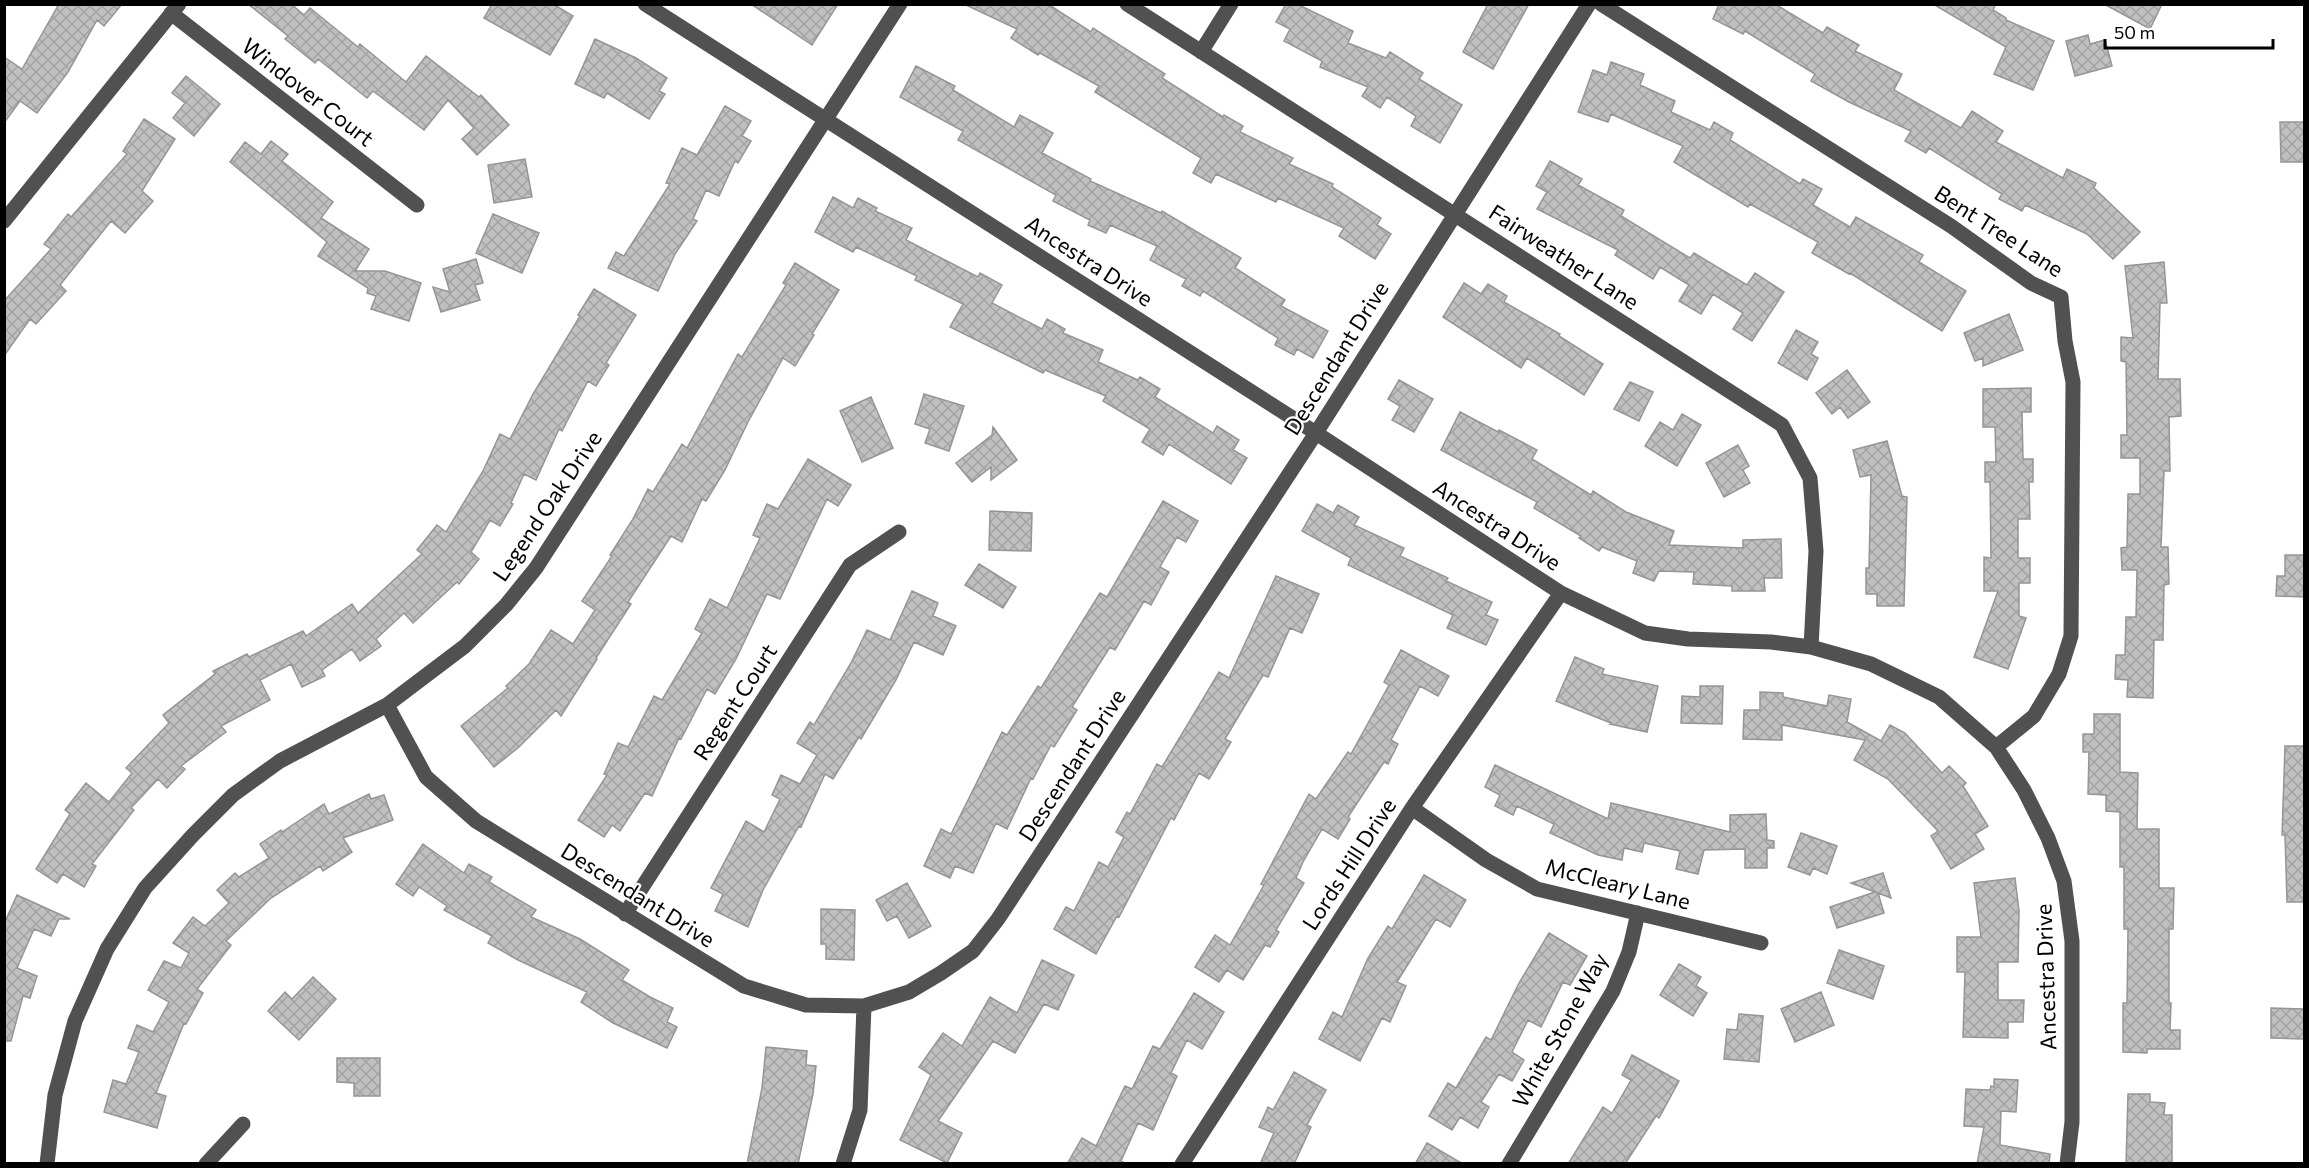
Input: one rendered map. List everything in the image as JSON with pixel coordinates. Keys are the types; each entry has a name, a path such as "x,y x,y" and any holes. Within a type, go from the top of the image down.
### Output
{"street":[{"name":"Ancestra Drive","path":"645,4 1561,593 1645,633 1688,639 1771,642 1811,647 1871,664 1939,697 1996,747 2024,790 2048,838 2064,881 2072,941 2072,1122 2067,1164"},
{"name":"Legend Oak Drive","path":"46,1164 55,1095 75,1021 107,949 145,888 233,795 280,761 387,705 465,646 506,605 536,568 900,4"},
{"name":"Fairweather Lane","path":"1127,4 1782,425 1810,478 1816,551 1811,647"},
{"path":"1201,52 1231,4"},
{"name":"Descendant Drive","path":"387,705 426,777 476,821 744,986 806,1005 864,1006 909,992 942,973 973,951 998,919 1316,434 1454,213 1589,4"},
{"name":"Bent Tree Lane","path":"1601,4 1952,226 2031,283 2061,297 2065,341 2073,382 2071,636 2059,674 2034,716 1996,747"},
{"path":"4,220 175,9"},
{"name":"Windover Court","path":"175,9 417,206"},
{"name":"Regent Court","path":"625,914 850,564 899,532"},
{"name":"Lords Hill Drive","path":"1182,1164 1412,808 1561,593"},
{"name":"McCleary Lane","path":"1412,808 1486,860 1537,889 1761,943"},
{"name":"White Stone Way","path":"1509,1164 1613,991 1629,952 1638,913"},
{"path":"843,1164 860,1110 864,1006"},
{"path":"206,1164 243,1124"}],"building":[{"path":"59,4 122,4 104,26 97,20 68,72 37,113 20,101 4,123 4,57 22,69"},
{"path":"248,4 291,4 304,15 310,8 358,47 360,44 406,82 426,56 479,97 481,95 509,125 477,155 462,139 474,128 448,100 424,130 373,91 367,98 318,59 315,63 285,39 288,36"},
{"path":"492,4 553,4 573,16 550,55 484,18"},
{"path":"751,4 838,4 812,45"},
{"path":"964,4 1048,4 1091,32 1093,28 1165,74 1162,78 1223,117 1224,115 1243,126 1240,132 1293,158 1289,164 1333,184 1332,187 1381,218 1377,225 1391,234 1375,259 1339,236 1344,228 1278,198 1276,202 1216,174 1211,183 1193,173 1201,158 1095,92 1099,86 1040,53 1038,55 1011,38 1017,29"},
{"path":"1286,4 1297,4 1353,31 1348,43 1386,58 1390,52 1423,73 1419,79 1462,105 1440,143 1411,126 1416,116 1387,97 1380,108 1362,96 1368,87 1320,67 1322,61 1284,41 1290,29 1276,22"},
{"path":"1488,4 1529,4 1493,69 1463,52"},
{"path":"1719,4 1775,4 1823,33 1827,27 1859,45 1855,51 1902,74 1894,90 1961,128 1972,111 2003,131 1996,142 2063,178 2067,169 2096,183 2094,188 2140,232 2113,259 2087,234 2025,205 2022,211 1999,199 2002,194 1929,148 1926,153 1905,141 1911,131 1811,81 1815,74 1745,31 1743,34 1713,19"},
{"path":"1933,4 1996,4 1993,10 2006,20 2054,41 2033,90 1994,74 2006,47"},
{"path":"2104,4 2162,4 2150,29"},
{"path":"2088,35 2090,44 2105,40 2112,66 2075,76 2066,41"},
{"path":"595,39 636,58 667,78 659,91 665,94 649,119 607,93 604,98 575,84"},
{"path":"1611,62 1644,74 1640,85 1675,101 1671,112 1710,130 1714,122 1733,133 1730,140 1800,184 1803,179 1822,189 1813,205 1850,227 1856,217 1923,255 1919,262 1966,291 1942,331 1850,273 1812,253 1818,242 1750,204 1748,207 1674,162 1683,146 1611,114 1608,122 1578,112 1593,70 1607,75"},
{"path":"916,66 955,86 953,90 1014,127 1020,115 1053,133 1042,153 1091,179 1090,181 1161,213 1162,211 1241,258 1235,268 1285,300 1281,306 1328,331 1313,358 1297,349 1294,355 1275,345 1278,338 1203,291 1200,296 1182,286 1186,279 1150,260 1157,246 1110,225 1106,233 1088,225 1090,220 1053,201 1056,195 958,140 963,131 900,97"},
{"path":"186,76 220,104 194,136 173,118 185,103 172,93"},
{"path":"725,106 751,121 742,136 751,141 738,163 735,161 719,196 706,190 693,219 697,221 675,254 658,291 608,268 616,252 624,256 670,184 666,183 682,148 697,155"},
{"path":"144,119 175,139 142,191 153,201 125,233 111,221 60,285 66,291 36,324 30,319 4,356 4,301 51,249 44,244 68,214 71,217 127,154 123,151"},
{"path":"2280,122 2304,122 2304,162 2281,162"},
{"path":"271,141 288,154 282,161 333,202 321,218 369,249 355,271 385,271 421,283 409,321 371,309 376,296 367,293 368,288 318,256 327,242 230,162 245,142 261,154"},
{"path":"525,159 532,197 494,203 488,165"},
{"path":"1550,161 1582,179 1578,185 1624,210 1621,216 1690,258 1694,253 1747,285 1755,273 1784,292 1752,341 1733,329 1743,313 1713,294 1701,314 1679,301 1689,285 1660,267 1653,279 1615,255 1618,250 1537,209 1547,192 1536,186"},
{"path":"833,197 853,208 858,198 877,208 875,211 912,228 906,240 978,277 980,273 1002,285 992,303 1042,329 1047,319 1065,329 1063,333 1103,350 1098,362 1138,380 1140,377 1160,389 1155,397 1213,433 1217,426 1239,440 1233,450 1247,458 1231,484 1169,444 1163,455 1142,442 1150,429 1103,401 1106,396 1045,370 1043,373 950,327 963,304 915,280 917,276 856,247 853,252 815,232"},
{"path":"493,214 539,233 522,273 476,253"},
{"path":"476,259 483,283 475,285 480,300 441,312 433,287 450,292 443,269"},
{"path":"2164,262 2167,303 2160,303 2158,379 2180,379 2181,416 2169,417 2170,471 2164,471 2161,547 2168,547 2169,584 2164,585 2163,640 2154,640 2153,698 2127,697 2128,680 2115,679 2116,655 2125,655 2126,617 2136,617 2137,570 2122,570 2121,548 2127,547 2128,494 2140,494 2140,458 2121,458 2121,435 2127,435 2126,362 2121,361 2121,337 2133,338 2125,266"},
{"path":"795,263 839,290 812,334 814,335 795,366 783,358 725,470 706,501 702,499 682,542 671,536 628,602 631,604 561,716 556,710 519,747 494,767 461,726 508,688 506,686 529,664 551,630 573,644 595,610 582,601 612,556 610,555 633,519 648,489 653,492 682,444 687,448 738,354 742,357 786,285 783,283"},
{"path":"1464,283 1481,294 1488,284 1507,296 1504,302 1560,334 1559,336 1603,364 1584,395 1527,358 1521,368 1443,317"},
{"path":"594,289 636,315 606,363 609,365 596,386 588,381 562,431 559,429 536,480 524,474 511,503 513,504 500,526 490,520 471,552 479,559 459,584 457,582 413,623 404,613 376,639 381,646 360,661 352,649 322,670 325,676 302,687 291,664 260,680 270,700 221,726 226,732 181,766 185,769 167,788 158,779 131,808 134,810 92,864 96,866 84,887 63,874 57,883 36,869 70,814 65,810 86,783 109,802 132,773 126,768 169,723 163,715 215,674 213,671 247,654 249,657 303,631 306,636 352,604 358,613 422,554 417,550 437,525 446,532 483,471 500,434 510,439 533,394"},
{"path":"2009,314 2023,350 1983,366 1983,358 1975,361 1964,333"},
{"path":"1796,330 1818,342 1811,354 1818,358 1807,380 1778,363"},
{"path":"1847,370 1870,402 1848,418 1840,407 1832,414 1816,393"},
{"path":"1399,380 1433,399 1414,432 1392,420 1400,406 1388,399"},
{"path":"1630,382 1653,392 1639,421 1614,409"},
{"path":"2031,388 2031,412 2022,412 2023,459 2033,459 2033,482 2029,482 2030,519 2018,519 2018,558 2030,558 2030,583 2019,583 2019,616 2026,618 2008,669 1974,657 1998,591 1984,591 1984,557 1991,558 1990,482 1985,482 1985,462 1996,462 1995,427 1983,427 1983,389"},
{"path":"924,394 964,406 949,451 925,443 930,429 915,424"},
{"path":"871,397 893,448 862,462 840,411"},
{"path":"1460,412 1537,450 1532,459 1591,495 1593,491 1626,512 1674,531 1669,545 1743,548 1743,540 1781,539 1782,578 1764,578 1765,591 1732,591 1732,586 1693,584 1694,572 1659,571 1654,581 1633,573 1637,561 1602,547 1599,551 1579,538 1581,536 1534,508 1537,502 1441,450"},
{"path":"1682,414 1701,425 1677,466 1645,446 1660,422 1673,430"},
{"path":"993,427 1017,460 991,480 991,467 972,482 956,463 992,435"},
{"path":"1887,441 1902,496 1907,497 1904,606 1877,606 1877,594 1866,594 1866,568 1869,568 1871,475 1860,477 1853,450"},
{"path":"1738,445 1749,466 1743,470 1750,483 1724,497 1706,463"},
{"path":"808,459 851,485 838,506 827,499 780,599 767,594 736,659 715,694 707,689 681,739 679,738 652,796 645,793 620,831 612,825 604,837 578,820 607,775 604,774 618,743 628,747 654,696 662,700 702,633 695,629 710,599 727,608 760,538 753,535 767,504 778,509"},
{"path":"1163,501 1198,521 1186,542 1177,537 1160,567 1169,572 1151,605 1144,601 1115,650 1110,647 1072,707 1077,710 1054,747 1051,745 1033,779 1031,778 1007,829 996,823 973,873 955,866 950,878 924,866 941,829 951,834 1002,732 1007,735 1038,686 1041,688 1100,593 1107,597"},
{"path":"1317,504 1333,513 1338,505 1359,517 1354,525 1404,548 1400,556 1492,602 1486,615 1498,620 1486,645 1447,628 1453,615 1348,565 1351,558 1302,531"},
{"path":"990,511 1032,513 1031,551 989,550"},
{"path":"2285,555 2304,555 2304,597 2276,596 2277,576 2285,576"},
{"path":"979,564 1016,587 1003,608 965,585"},
{"path":"1276,576 1319,594 1302,633 1290,628 1268,677 1263,675 1225,739 1231,742 1209,779 1199,773 1174,820 1171,818 1119,917 1117,916 1096,954 1054,929 1066,907 1074,911 1099,862 1108,867 1124,837 1116,832 1127,812 1130,814 1157,764 1162,767 1219,672 1229,678"},
{"path":"912,591 938,603 933,616 956,626 943,655 914,642 896,680 861,739 859,737 833,779 825,774 801,827 799,826 763,890 748,927 715,911 723,894 711,888 746,821 764,832 780,799 772,795 781,775 800,784 817,755 797,743 810,722 814,725 851,663 867,630 890,640"},
{"path":"1401,650 1449,676 1438,696 1420,686 1391,740 1398,744 1388,764 1384,762 1348,817 1350,819 1338,839 1322,829 1296,878 1304,883 1276,930 1279,932 1270,947 1265,945 1243,980 1227,970 1219,982 1195,967 1215,935 1230,945 1264,885 1261,884 1309,794 1316,799 1348,752 1351,754 1389,685 1384,682"},
{"path":"1575,657 1604,669 1602,674 1658,686 1647,732 1610,724 1556,701"},
{"path":"1700,686 1723,686 1722,724 1681,723 1682,696 1700,697"},
{"path":"1760,692 1783,693 1783,697 1827,706 1829,695 1851,699 1847,722 1881,741 1890,725 1905,733 1942,773 1949,766 1966,783 1963,786 1988,826 1975,834 1984,849 1951,869 1931,836 1938,831 1888,779 1854,760 1865,740 1782,725 1782,740 1743,739 1744,710 1760,710"},
{"path":"2094,714 2120,714 2120,772 2138,773 2137,829 2159,829 2159,888 2174,888 2173,929 2169,929 2170,1030 2180,1030 2180,1049 2147,1049 2147,1053 2123,1052 2123,1003 2127,1003 2128,929 2124,929 2124,867 2120,867 2120,812 2106,811 2106,795 2088,794 2089,752 2083,752 2083,734 2094,734"},
{"path":"2285,746 2304,746 2304,902 2287,902 2285,835 2282,835"},
{"path":"1495,765 1608,819 1611,803 1730,832 1730,815 1766,814 1767,840 1774,841 1774,848 1767,848 1767,868 1745,868 1745,849 1704,850 1698,874 1676,869 1680,851 1644,843 1642,852 1624,848 1622,860 1598,855 1550,833 1554,824 1517,806 1513,815 1495,806 1500,795 1485,787"},
{"path":"369,794 371,799 384,795 393,820 343,838 352,852 323,871 320,866 271,898 226,941 231,945 197,989 203,993 186,1024 184,1023 156,1093 166,1096 157,1128 104,1112 113,1080 126,1084 139,1052 128,1048 137,1025 153,1032 169,1002 148,990 164,961 181,968 189,953 173,943 193,917 205,926 229,903 217,890 235,873 239,877 269,858 260,844 324,804 329,814"},
{"path":"1801,833 1837,846 1827,874 1813,868 1810,875 1788,867"},
{"path":"423,844 464,873 469,864 492,877 489,882 536,910 531,917 580,939 629,970 622,980 673,1008 667,1022 677,1027 667,1048 613,1023 581,1002 587,992 518,960 488,943 492,936 444,910 447,906 419,887 413,896 396,884"},
{"path":"1883,873 1891,898 1878,893 1884,913 1837,928 1830,907 1875,892 1851,883"},
{"path":"1424,875 1466,900 1450,927 1436,919 1397,982 1406,986 1390,1022 1382,1018 1360,1061 1319,1039 1333,1012 1342,1017 1368,958 1388,926 1392,929"},
{"path":"2015,878 2019,911 2018,962 1998,962 1998,1000 2024,1000 2023,1022 2008,1022 2008,1038 1963,1037 1965,972 1957,972 1957,937 1981,937 1974,883"},
{"path":"907,883 931,926 909,938 897,916 887,921 876,900"},
{"path":"17,895 70,919 59,919 51,936 34,929 17,968 37,976 30,998 23,996 11,1041 4,1041 4,924"},
{"path":"821,909 855,910 854,960 826,959 826,944 821,944"},
{"path":"1549,933 1587,956 1570,985 1563,982 1541,1027 1528,1020 1512,1052 1524,1060 1512,1081 1499,1074 1481,1102 1489,1107 1478,1128 1460,1117 1452,1130 1429,1116 1448,1083 1456,1088 1486,1037 1491,1040 1519,983"},
{"path":"1839,950 1884,966 1873,999 1827,983"},
{"path":"1042,960 1074,975 1058,1010 1044,1004 1015,1053 993,1041 938,1121 962,1133 947,1163 900,1140 931,1075 919,1067 943,1033 962,1046 990,997 1017,1013"},
{"path":"1679,964 1701,977 1696,986 1707,993 1693,1016 1660,995"},
{"path":"313,977 336,999 299,1040 268,1011 285,992 292,999"},
{"path":"1821,992 1834,1025 1795,1042 1781,1009"},
{"path":"1194,993 1224,1012 1202,1049 1187,1040 1171,1073 1177,1076 1153,1130 1138,1123 1121,1161 1126,1164 1067,1164 1082,1138 1096,1146 1125,1086 1132,1089 1153,1046 1160,1049"},
{"path":"2271,1008 2304,1009 2304,1039 2271,1038"},
{"path":"1739,1014 1763,1016 1759,1062 1724,1059 1727,1029 1737,1030"},
{"path":"766,1047 807,1051 806,1065 816,1066 813,1094 798,1164 747,1164 762,1088"},
{"path":"1632,1055 1679,1081 1659,1118 1656,1116 1625,1164 1568,1164 1603,1107 1612,1113 1631,1080 1622,1075"},
{"path":"337,1058 380,1058 380,1096 354,1096 354,1083 337,1082"},
{"path":"1294,1072 1326,1090 1307,1125 1311,1127 1294,1164 1260,1164 1274,1133 1259,1127 1268,1107 1273,1110"},
{"path":"1994,1079 2018,1080 2016,1112 2001,1111 2000,1145 2050,1154 2049,1164 1977,1164 1984,1127 1964,1126 1966,1089 1990,1090 1991,1086 1994,1087"},
{"path":"2128,1094 2150,1094 2150,1102 2165,1103 2164,1115 2172,1115 2172,1164 2126,1164"},
{"path":"1427,1143 1463,1164 1415,1164"}]}
